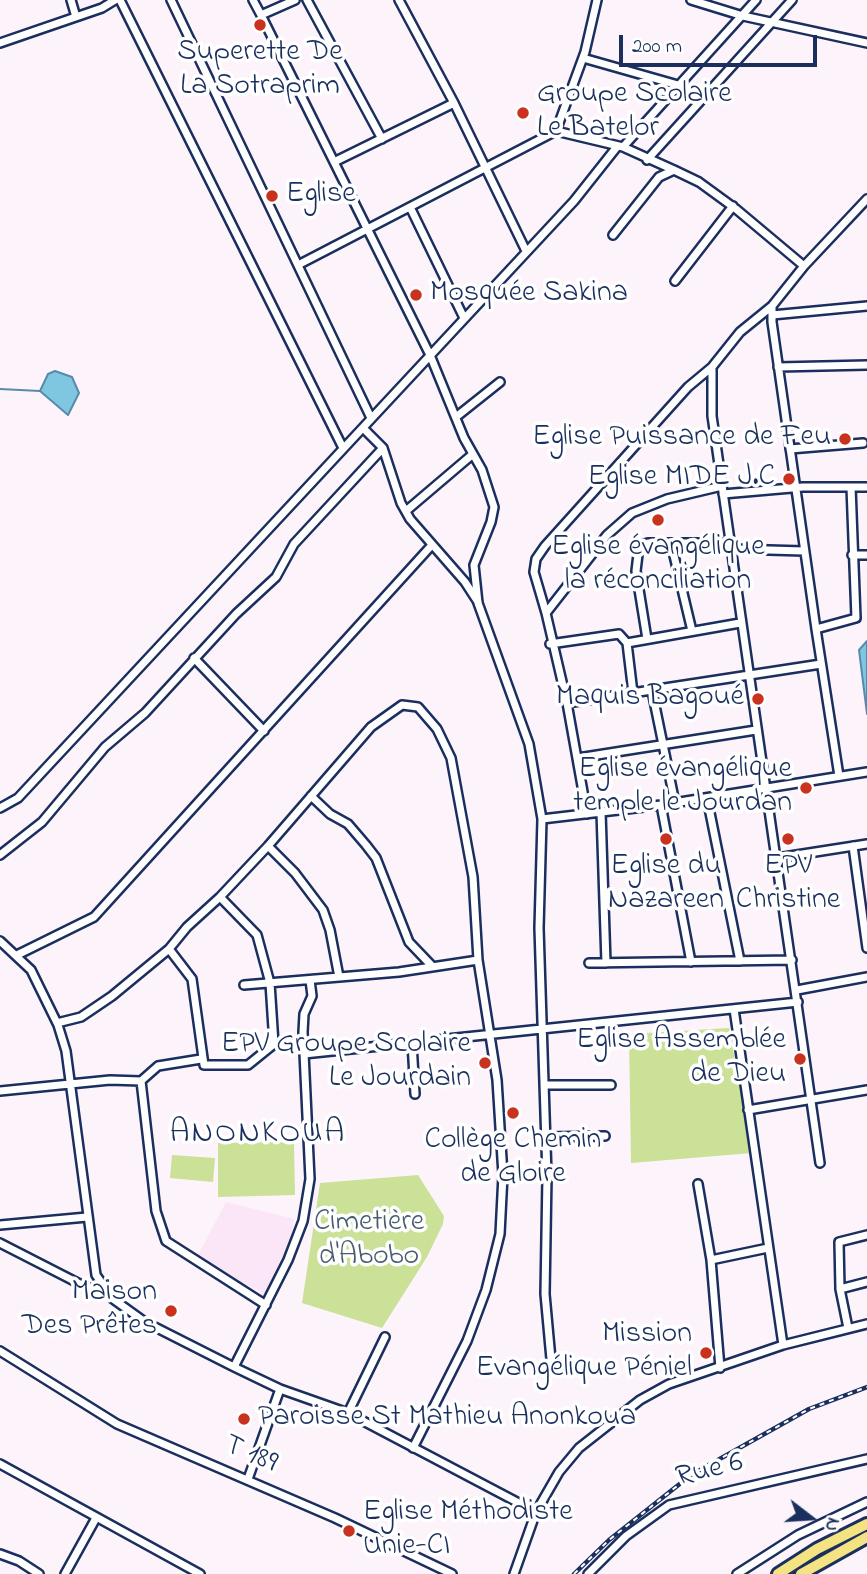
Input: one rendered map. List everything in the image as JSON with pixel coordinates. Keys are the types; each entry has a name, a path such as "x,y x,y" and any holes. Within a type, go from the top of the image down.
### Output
{"main road":[{"path":"778,1574 817,1549 867,1524"},
{"path":"801,1574 866,1539"}],"street":[{"path":"71,0 76,18"},
{"path":"0,43 76,18 117,0 343,448"},
{"path":"171,0 371,418"},
{"path":"253,0 430,355 494,507 474,565 478,603"},
{"path":"261,15 295,0"},
{"path":"307,0 382,139"},
{"path":"399,0 454,103 526,251"},
{"path":"298,265 556,131 583,58 597,0"},
{"path":"691,0 743,16 867,43"},
{"path":"0,808 18,798 574,201 619,148 757,0"},
{"path":"647,160 792,0"},
{"path":"583,58 678,85"},
{"path":"334,162 454,103"},
{"path":"556,131 619,148 699,182 733,206 804,266"},
{"path":"613,235 659,177 674,170"},
{"path":"587,814 567,703 534,572 537,559 545,546 688,387 712,367 740,332 772,306 804,266 867,199"},
{"path":"410,206 464,318"},
{"path":"674,281 733,206"},
{"path":"772,306 804,551 839,776"},
{"path":"772,315 867,306"},
{"path":"778,367 867,365"},
{"path":"712,367 714,438 733,546 740,623 797,990 820,1163"},
{"path":"456,417 500,382"},
{"path":"363,428 383,448 406,511 431,546 465,582 478,603 529,744 542,819 539,928 547,1137 545,1294 552,1370"},
{"path":"790,449 863,443"},
{"path":"0,855 42,822 105,747 145,713 194,658 276,577 294,544 383,448"},
{"path":"406,511 473,454"},
{"path":"816,629 856,618 851,487"},
{"path":"546,613 607,535 632,513 667,499 722,490 867,487"},
{"path":"647,639 639,603 636,555 643,543 804,551"},
{"path":"671,543 692,631"},
{"path":"17,955 94,917 431,546"},
{"path":"852,555 867,555"},
{"path":"627,643 740,623"},
{"path":"550,644 619,634 627,643 633,694"},
{"path":"194,658 264,731"},
{"path":"567,703 821,664"},
{"path":"652,691 675,803"},
{"path":"57,1023 81,1017 169,949 187,927 268,846 371,727 396,708 410,705 426,713 451,758 473,877 478,960 503,1149 500,1234 496,1256 467,1341 413,1448"},
{"path":"578,758 756,730"},
{"path":"542,819 675,803 867,772"},
{"path":"312,796 330,814 348,824 376,858 409,942 431,965"},
{"path":"707,798 740,961"},
{"path":"661,805 691,962"},
{"path":"601,812 606,963"},
{"path":"777,858 867,844"},
{"path":"268,846 295,873 323,910 330,930 339,977"},
{"path":"853,846 867,948"},
{"path":"219,897 257,934 270,983 274,1045"},
{"path":"0,941 31,970 57,1023 66,1051 96,1275 104,1289 145,1322 280,1389 348,1413 536,1512"},
{"path":"169,949 192,979 199,1015 201,1059 207,1067 248,1065 274,1045 304,1051 412,1043 798,1002"},
{"path":"243,985 339,977 478,960"},
{"path":"589,963 792,960"},
{"path":"797,990 867,977"},
{"path":"234,1367 299,1233 310,1180 303,1020 312,996 310,980"},
{"path":"734,1009 783,1345"},
{"path":"412,1043 415,1094"},
{"path":"0,1091 141,1081 158,1066 201,1059"},
{"path":"141,1081 156,1211 162,1233 174,1248 266,1305"},
{"path":"545,1085 611,1085"},
{"path":"748,1110 867,1090"},
{"path":"547,1137 605,1136"},
{"path":"698,1184 711,1260 720,1368"},
{"path":"0,1225 87,1217"},
{"path":"848,1328 840,1289 839,1242 867,1235"},
{"path":"0,1243 82,1285 97,1291 104,1289"},
{"path":"711,1260 768,1248"},
{"path":"840,1289 867,1282"},
{"path":"514,1574 536,1512 559,1472 579,1448 662,1387 783,1345 867,1324"},
{"path":"348,1413 386,1337"},
{"name":"T 189","path":"0,1351 117,1424 163,1446 248,1479 452,1574"},
{"path":"248,1479 280,1389"},
{"name":"Rue 6","path":"588,1574 626,1535 669,1505 867,1459"},
{"path":"0,1464 200,1574"},
{"path":"737,1574 798,1535 867,1502"},
{"path":"65,1574 96,1518"},
{"path":"0,1554 19,1561 39,1574"}],"shaded area":[{"path":"226,1202 294,1219 291,1238 265,1294 196,1259"}],"green space":[{"path":"729,1028 752,1153 631,1163 629,1034"},
{"path":"294,1142 295,1195 218,1197 218,1143"},
{"path":"172,1155 215,1158 213,1182 170,1178"},
{"name":"Cimetière d'Abobo","path":"418,1175 444,1216 443,1224 427,1257 382,1328 302,1303 320,1183"}],"water":[{"path":"55,371 72,377 79,393 68,415 40,391 48,374"},
{"path":"867,641 867,714 859,650"}],"waterway":[{"path":"0,389 40,391"}],"railway":[{"path":"574,1574 609,1540 691,1475 809,1409 867,1387"}],"place":[{"name":"Superette De La Sotraprim","path":"260,25"},
{"name":"Groupe Scolaire Le Batelor","path":"523,113"},
{"name":"Eglise","path":"272,196"},
{"name":"Mosquée Sakina","path":"416,295"},
{"name":"Eglise Puissance de Feu","path":"845,439"},
{"name":"Eglise MIDE J.C","path":"789,479"},
{"name":"Eglise évangélique la réconciliation","path":"658,520"},
{"name":"Maquis Bagoué","path":"758,699"},
{"name":"Eglise évangélique temple le Jourdan","path":"806,788"},
{"name":"Eglise du Nazareen","path":"666,839"},
{"name":"EPV Christine","path":"788,839"},
{"name":"Eglise Assemblée de Dieu","path":"800,1059"},
{"name":"EPV Groupe Scolaire Le Jourdain","path":"485,1063"},
{"name":"Collège Chemin de Gloire","path":"513,1113"},
{"name":"Maison Des Prêtes","path":"171,1311"},
{"name":"Mission Evangélique Péniel","path":"706,1353"},
{"name":"Paroisse St Mathieu Anonkoua","path":"244,1419"},
{"name":"Eglise Méthodiste Unie-CI","path":"349,1531"}],"district":[{"name":"ANONKOUA","path":"258,1136"}]}
